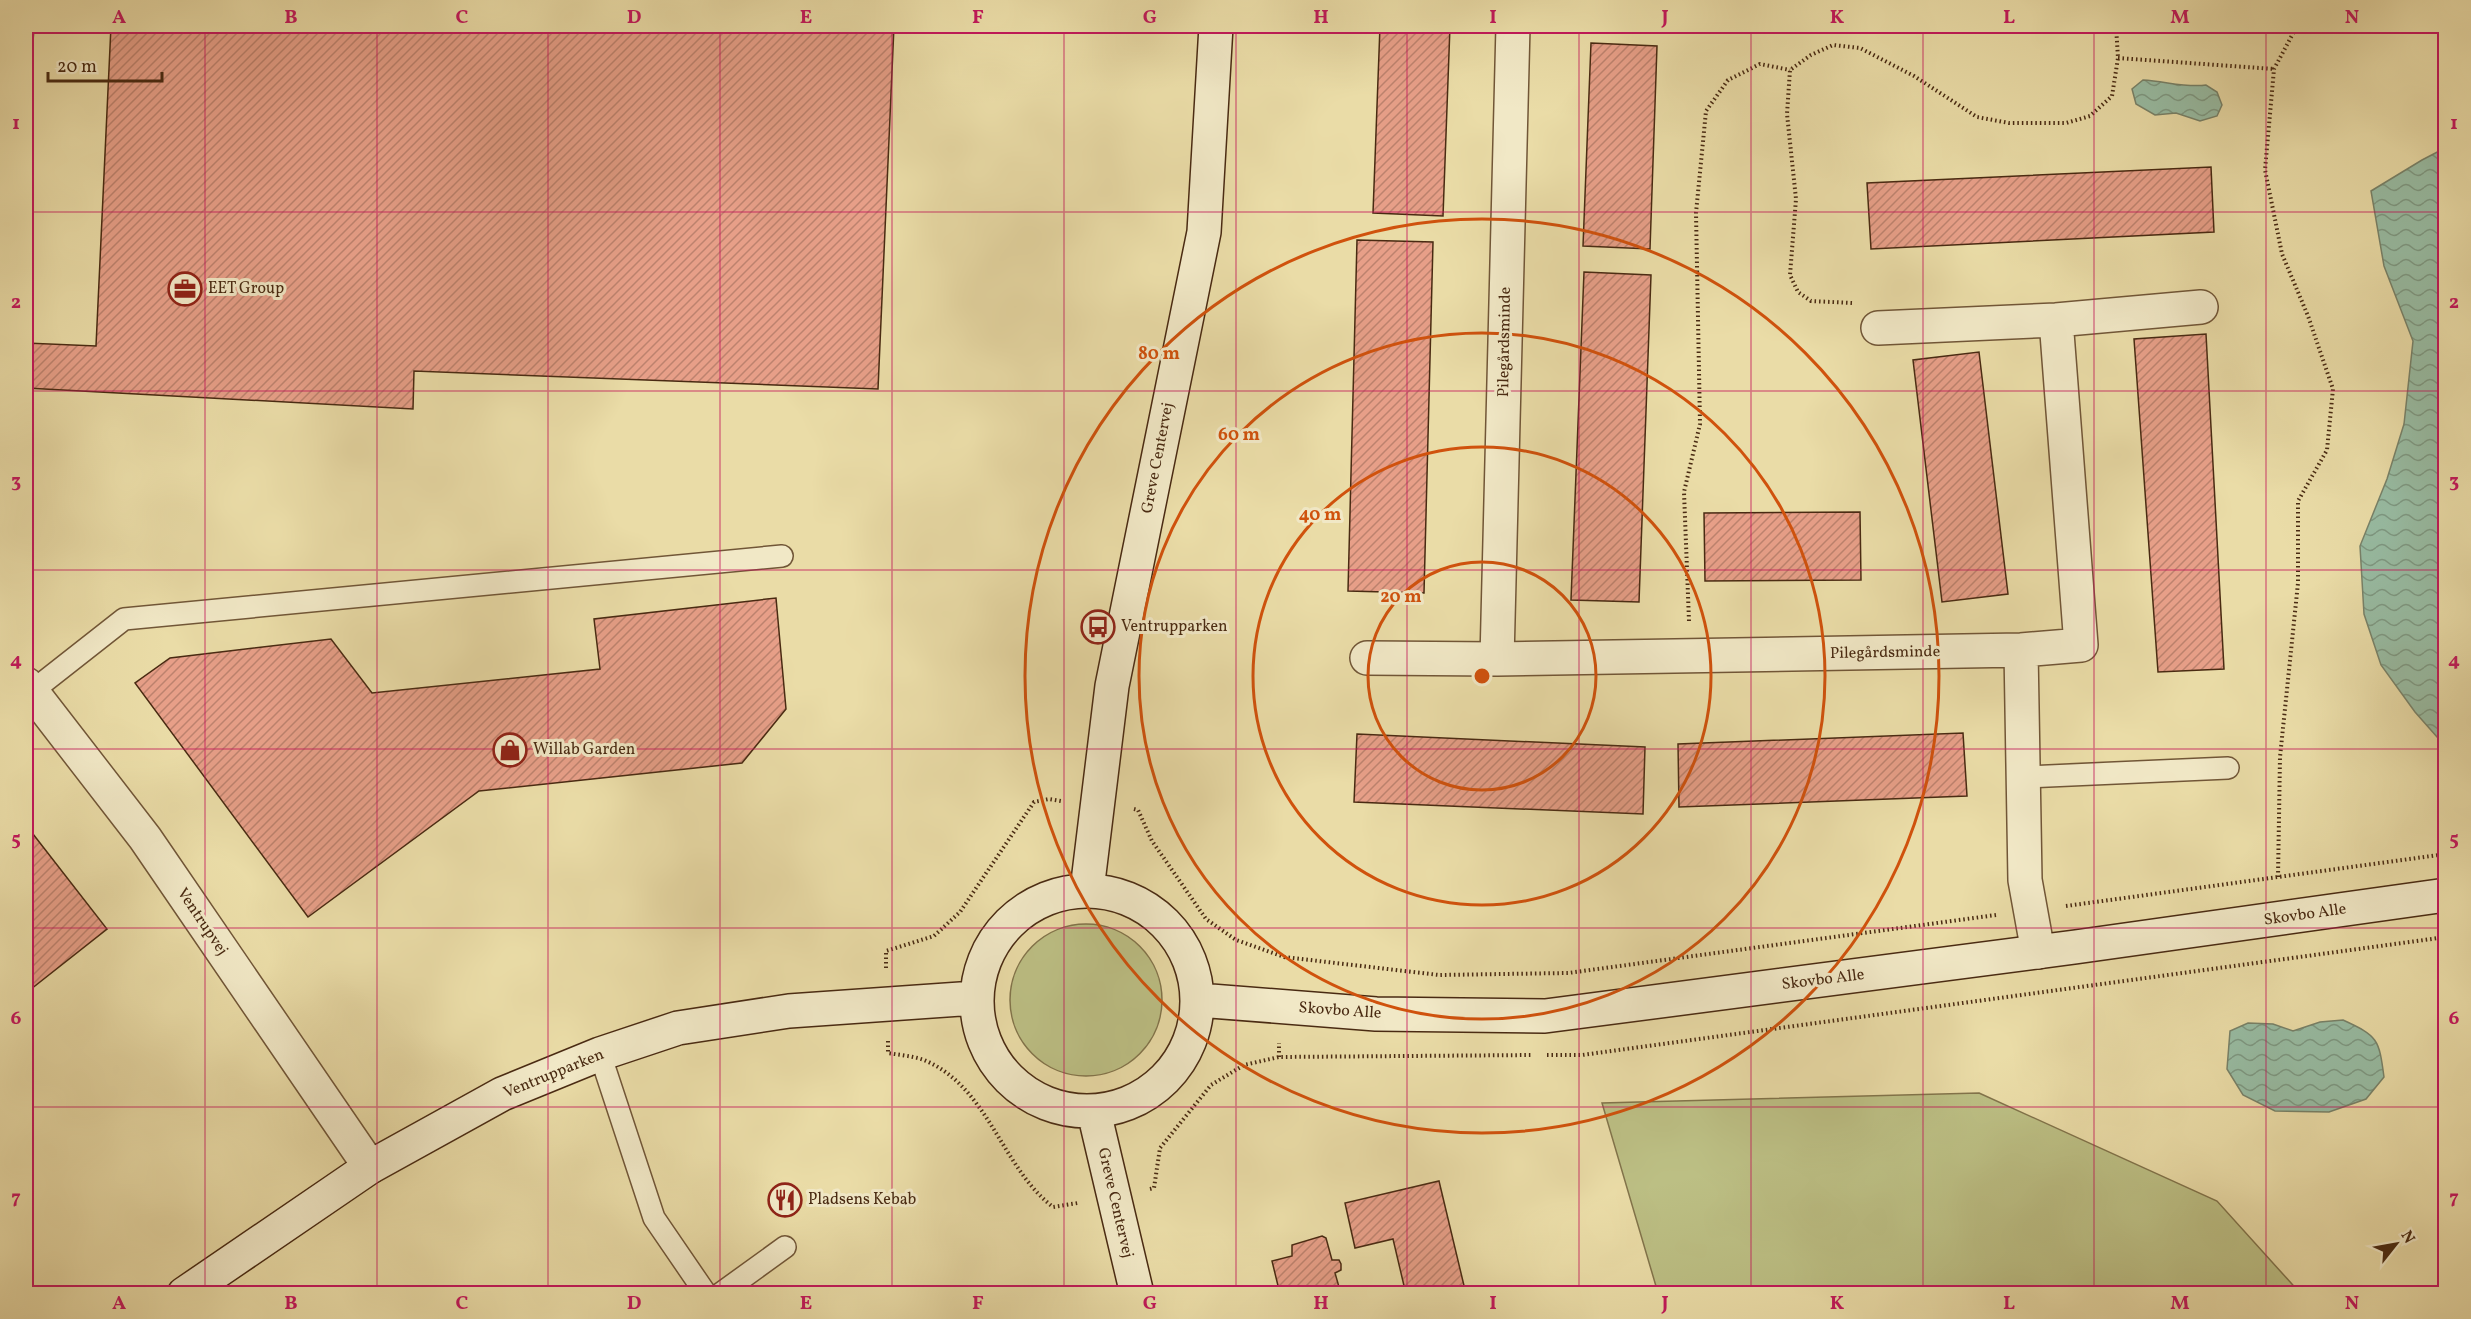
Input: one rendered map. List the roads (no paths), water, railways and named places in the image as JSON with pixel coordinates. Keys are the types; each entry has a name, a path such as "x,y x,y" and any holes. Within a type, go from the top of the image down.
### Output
{"street":[{"name":"Greve Centervej","path":"1087,890 1112,686 1204,232 1216,26"},
{"name":"Pilegårdsminde","path":"1497,659 1514,26"},
{"path":"1878,328 2056,320 2200,307"},
{"name":"Pilegårdsminde","path":"1367,658 1690,657 2021,650 2080,645 2056,320"},
{"path":"2021,650 2025,880 2038,952"},
{"name":"Ventrupvej","path":"28,690 145,838 370,1167"},
{"path":"1087,890 1121,895 1151,911 1176,935 1192,966 1198,1000 1193,1033 1178,1064 1155,1088 1127,1105 1094,1112 1057,1108 1024,1093 1010,1080 997,1067 981,1034 975,998 985,956 1009,921 1045,898 1087,890"},
{"name":"Skovbo Alle","path":"1198,1000 1376,1014 1545,1016 2038,952 2445,895"},
{"name":"Ventrupparken","path":"184,1293 370,1167 502,1094 600,1054 678,1028 789,1011 975,998"},
{"name":"Greve Centervej","path":"1094,1112 1137,1293"}],"lane":[{"path":"28,690 124,619 782,556"},
{"path":"2024,777 2228,768"},
{"path":"600,1054 654,1218 706,1293"},
{"path":"720,1293 785,1246"}],"water":[{"path":"2143,80 2190,86 2206,85 2217,92 2222,105 2217,116 2200,121 2176,113 2155,115 2136,104 2132,89"},
{"path":"2445,148 2445,746 2415,712 2381,665 2364,614 2360,546 2387,479 2404,424 2413,341 2384,266 2371,191"},
{"path":"2343,1020 2370,1035 2378,1046 2384,1077 2366,1099 2329,1112 2275,1111 2243,1095 2227,1069 2230,1031 2248,1023 2273,1024 2293,1031 2320,1022"}],"place":[{"name":"EET Group","path":"185,289"},
{"name":"Ventrupparken","path":"1098,627"},
{"name":"Willab Garden","path":"510,750"},
{"name":"Pladsens Kebab","path":"785,1200"}]}
